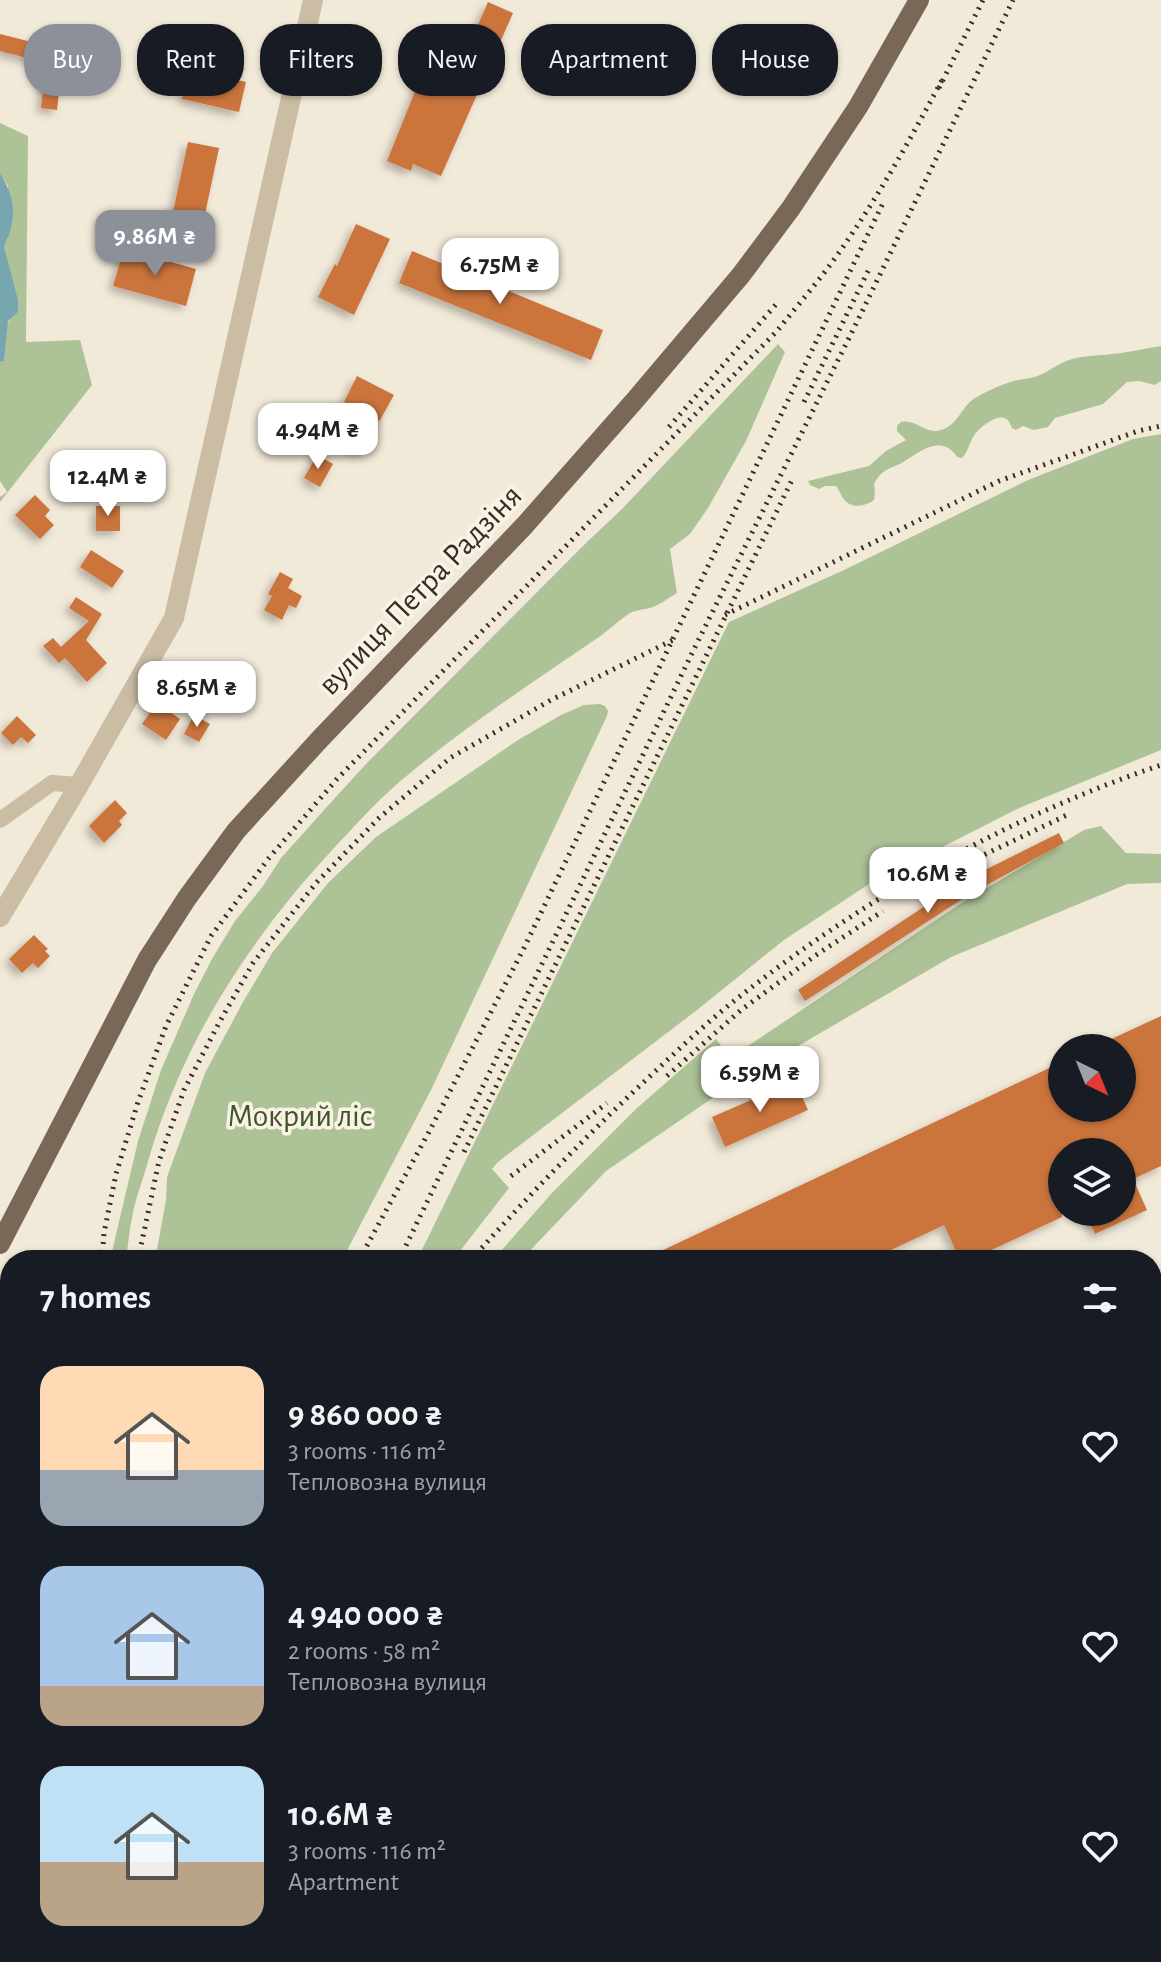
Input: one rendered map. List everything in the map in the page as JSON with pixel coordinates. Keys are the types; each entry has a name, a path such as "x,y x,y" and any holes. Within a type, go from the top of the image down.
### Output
{"main road":[{"name":"вулиця Петра Радзіня","path":"0,1244 147,960 236,831 525,525 741,275 791,208 858,107 919,0"}],"street":[{"path":"0,917 174,618 313,0"},
{"path":"0,820 52,783 79,785"}],"green space":[{"path":"0,123 28,136 26,342 80,340 92,385 0,502 0,497 7,492 0,481 0,362 4,361 6,333 11,317 4,247 8,238 8,186 0,173"},
{"path":"778,344 785,352 746,441 690,534 670,549 677,593 654,607 627,615 421,764 364,816 302,884 246,958 198,1036 161,1120 137,1198 127,1250 112,1250 138,1141 161,1070 194,994 235,921 281,858 366,764 622,509"},
{"path":"1161,346 1161,381 1155,385 1127,382 1103,404 1055,418 1048,427 1034,430 1023,426 1016,430 1006,419 996,418 975,434 962,458 945,446 932,446 884,472 874,484 874,500 866,504 849,504 836,486 819,489 808,481 869,466 886,451 906,440 897,431 901,422 941,430 952,423 972,400 1002,385 1035,377 1074,358"},
{"path":"1161,434 1161,750 1019,808 866,886 784,940 498,1162 492,1169 509,1188 461,1250 422,1250 729,622 1028,480 1133,439"},
{"name":"Мокрий ліс","path":"584,705 605,706 607,716 432,1088 347,1250 157,1250 167,1177 205,1073 272,953 328,883 376,837 518,740"},
{"path":"1101,826 1126,853 1161,854 1161,883 1127,884 951,957 736,1082 606,1171 531,1250 502,1250 551,1194 637,1108 716,1039 730,1058 957,906 1084,830"}],"water":[{"path":"0,173 12,200 13,218 4,247 18,300 18,312 8,321 4,361 0,362"}],"building":[{"path":"488,2 513,13 505,31 505,24 478,24"},
{"path":"0,34 24,40 24,57 0,51"},
{"path":"42,96 59,96 57,110 41,108"},
{"path":"183,96 243,96 239,112 182,99"},
{"path":"413,96 476,96 441,176 413,164 411,171 387,161"},
{"path":"188,142 219,148 204,219 173,212"},
{"path":"356,224 390,239 354,315 318,297 335,264 337,266"},
{"path":"124,249 196,269 186,306 113,286"},
{"path":"412,251 603,330 591,360 399,283"},
{"path":"357,376 394,395 360,452 329,435 347,403 344,402"},
{"path":"317,455 333,464 320,487 304,478"},
{"path":"35,495 50,510 45,516 54,525 40,539 15,515"},
{"path":"96,506 120,506 120,531 96,531"},
{"path":"91,550 124,571 112,588 80,567"},
{"path":"280,572 293,579 288,588 302,596 296,608 289,605 282,620 264,610 272,596 268,594"},
{"path":"76,597 102,614 86,640 107,663 87,682 65,658 59,663 43,646 53,638 61,647 89,621 69,608"},
{"path":"157,703 180,719 166,740 142,724"},
{"path":"194,715 210,724 199,742 184,734"},
{"path":"17,716 36,735 28,743 21,737 13,745 1,733"},
{"path":"115,800 127,813 119,821 122,825 104,843 89,826"},
{"path":"1059,833 1064,843 970,894 805,1001 798,990 963,881"},
{"path":"34,935 48,949 45,951 50,956 38,968 33,963 22,973 9,959"},
{"path":"1161,1016 1161,1166 1136,1178 1136,1138 1048,1138 1048,1224 991,1250 955,1250 944,1225 891,1250 663,1250 1048,1069 1048,1122 1136,1122 1136,1034 1122,1034"},
{"path":"795,1081 808,1110 725,1147 712,1117"},
{"path":"1136,1186 1147,1210 1136,1215"},
{"path":"1091,1226 1112,1226 1095,1234"}],"railway":[{"path":"939,88 983,0"},
{"path":"404,1250 695,647 1013,0"},
{"path":"103,1250 116,1174 138,1102 166,1026 211,936 269,858 337,779 777,331 852,233 893,169 942,80"},
{"path":"364,1250 524,948 883,203"},
{"path":"804,402 869,269"},
{"path":"669,427 779,301"},
{"path":"725,615 999,481 1138,431 1161,426"},
{"path":"464,1152 792,480"},
{"path":"140,1250 159,1161 184,1090 253,963 316,883 379,818 450,758 551,700 675,639"},
{"path":"480,1250 625,1100 712,1020 782,964 884,896 992,836 1104,786 1161,765"},
{"path":"907,896 1067,815"},
{"path":"667,1076 741,1010 883,911"},
{"path":"511,1176 607,1103"}]}
